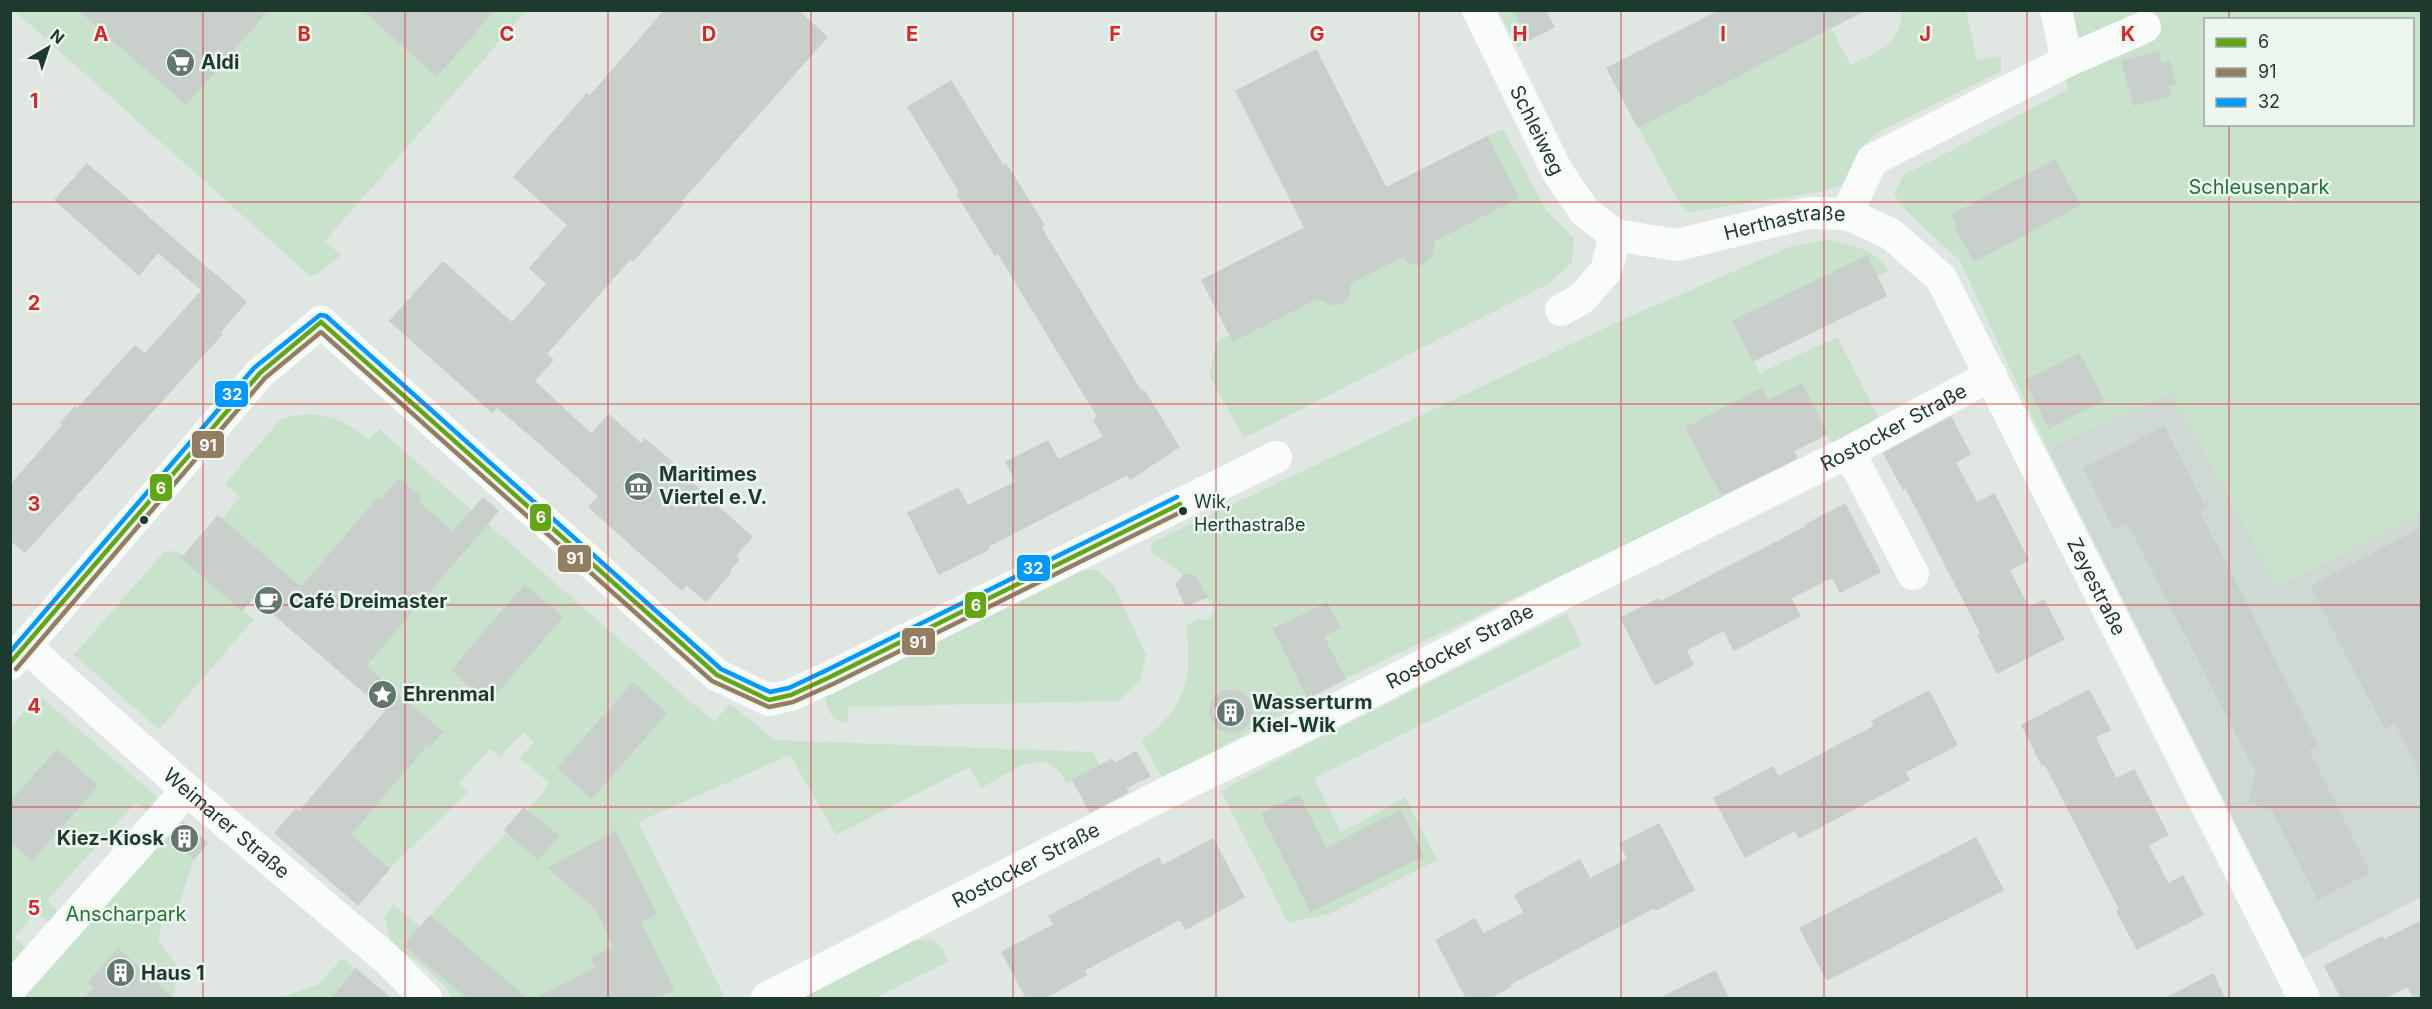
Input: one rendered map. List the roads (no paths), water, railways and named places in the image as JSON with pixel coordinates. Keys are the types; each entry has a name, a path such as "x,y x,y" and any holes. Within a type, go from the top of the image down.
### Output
{"street":[{"name":"Schleiweg","path":"1478,10 1557,171 1585,212 1615,235"},
{"path":"2056,10 2067,61"},
{"name":"Herthastraße","path":"1615,235 1677,245 1808,213 1847,214 1872,160 2067,61 2145,27"},
{"name":"Zeyestraße","path":"1847,214 1891,234 1941,278 2304,999"},
{"path":"1561,310 1581,299 1606,271 1615,235"},
{"path":"18,656 260,373 321,322 717,675 769,700 791,695 831,677 1276,457"},
{"name":"Rostocker Straße","path":"767,999 1554,598 1850,452 1991,375"},
{"path":"1850,452 1913,574"},
{"name":"Weimarer Straße","path":"18,656 187,790 388,960 426,999"},
{"path":"10,989 187,790"}],"place":[{"name":"Aldi","path":"180,62"},
{"name":"Maritimes Viertel e.V.","path":"638,486"},
{"name":"Wik, Herthastraße","path":"1183,511"},
{"name":"Café Dreimaster","path":"268,601"},
{"name":"Ehrenmal","path":"382,694"},
{"name":"Wasserturm Kiel-Wik","path":"1231,713"},
{"name":"Kiez-Kiosk","path":"185,838"},
{"name":"Haus 1","path":"120,973"}],"park label":[{"name":"Schleusenpark","path":"2259,187"},
{"name":"Anscharpark","path":"126,914"}]}
